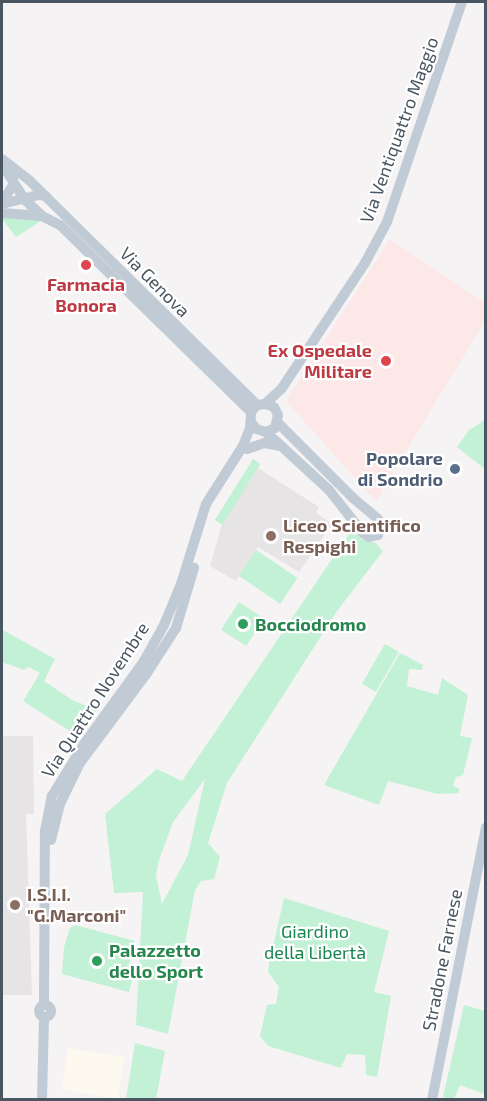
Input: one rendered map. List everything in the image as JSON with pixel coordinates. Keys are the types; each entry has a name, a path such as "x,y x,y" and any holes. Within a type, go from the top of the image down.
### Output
{"main road":[{"name":"Via Ventiquattro Maggio","path":"256,411 282,388 365,263 387,222 462,2"},
{"path":"2,161 29,198"},
{"name":"Via Genova","path":"2,161 45,196 256,411"},
{"path":"2,203 13,185 13,178"},
{"path":"2,203 45,196"},
{"name":"Via Genova","path":"29,198 32,209 61,225 256,411"},
{"path":"2,213 47,218"},
{"name":"Via Ventiquattro Maggio","path":"278,423 277,411 282,388"},
{"path":"277,411 256,411 256,429 265,432 329,490 369,537 380,532 380,522 278,423"},
{"name":"Via Quattro Novembre","path":"42,1100 44,1017 38,1010 44,1005 45,831 50,804 58,783 144,661 164,625 184,578 206,504 243,446 256,411"},
{"name":"Via Quattro Novembre","path":"46,870 51,834 60,804 80,763 152,666 176,628 210,510 247,449 278,423"},
{"path":"247,449 264,443 281,446"},
{"path":"362,530 363,521 372,516"},
{"path":"152,666 152,659 164,638 164,625"},
{"path":"95,729 102,725 113,711 120,709"},
{"path":"60,804 64,786 84,752 84,744"},
{"name":"Stradone Farnese","path":"432,1100 486,827"}],"shaded area":[{"name":"Ex Ospedale Militare","path":"390,239 485,303 485,321 376,501 286,401"},
{"name":"Liceo Scientifico Respighi","path":"258,468 319,507 316,513 332,524 299,572 258,547 236,581 210,566 222,524"},
{"name":"I.S.I.I. \"G.Marconi\"","path":"2,736 33,736 34,814 26,814 32,995 2,995"},
{"path":"68,1048 124,1057 118,1098 61,1089"}],"green space":[{"path":"2,215 44,219 16,237 2,219"},
{"path":"485,420 485,469 457,447 469,430"},
{"path":"253,459 261,464 222,525 215,520"},
{"path":"353,528 361,539 376,543 383,551 337,611 227,783 208,843 220,857 214,879 201,881 195,890 168,1034 136,1025 143,892 114,893 105,814 157,769 182,781","holes":["205,779 188,855 162,904 156,876 159,860 173,822"]},
{"path":"256,550 297,578 280,604 239,576"},
{"name":"Bocciodromo","path":"239,602 264,618 246,646 221,630"},
{"path":"3,630 55,659 44,681 72,700 97,710 79,737 23,701 40,673 29,667 24,670 2,662"},
{"path":"385,644 399,652 376,692 362,684"},
{"path":"400,653 423,665 422,670 409,669 407,686 438,695 442,678 468,695 460,736 472,738 463,775 456,777 453,786 459,789 459,793 438,794 388,781 379,805 324,785"},
{"name":"Giardino della Libertà","path":"284,898 389,931 374,992 391,996 377,1077 366,1075 365,1055 347,1054 341,1068 268,1046 260,1036 267,1005 276,1004 279,987 268,972"},
{"name":"Palazzetto dello Sport","path":"75,925 135,941 126,978 132,980 129,992 62,974 64,947 70,928"},
{"path":"464,1005 485,1011 485,1094 460,1085 454,1099 448,1099 443,1097"},
{"path":"135,1043 165,1051 156,1099 126,1099"}],"place":[{"name":"Farmacia Bonora","path":"86,265"},
{"name":"Ex Ospedale Militare","path":"386,361"},
{"name":"Popolare di Sondrio","path":"455,469"},
{"name":"Liceo Scientifico Respighi","path":"271,536"},
{"name":"Bocciodromo","path":"243,624"},
{"name":"I.S.I.I. \"G.Marconi\"","path":"15,905"},
{"name":"Palazzetto dello Sport","path":"97,961"}]}
